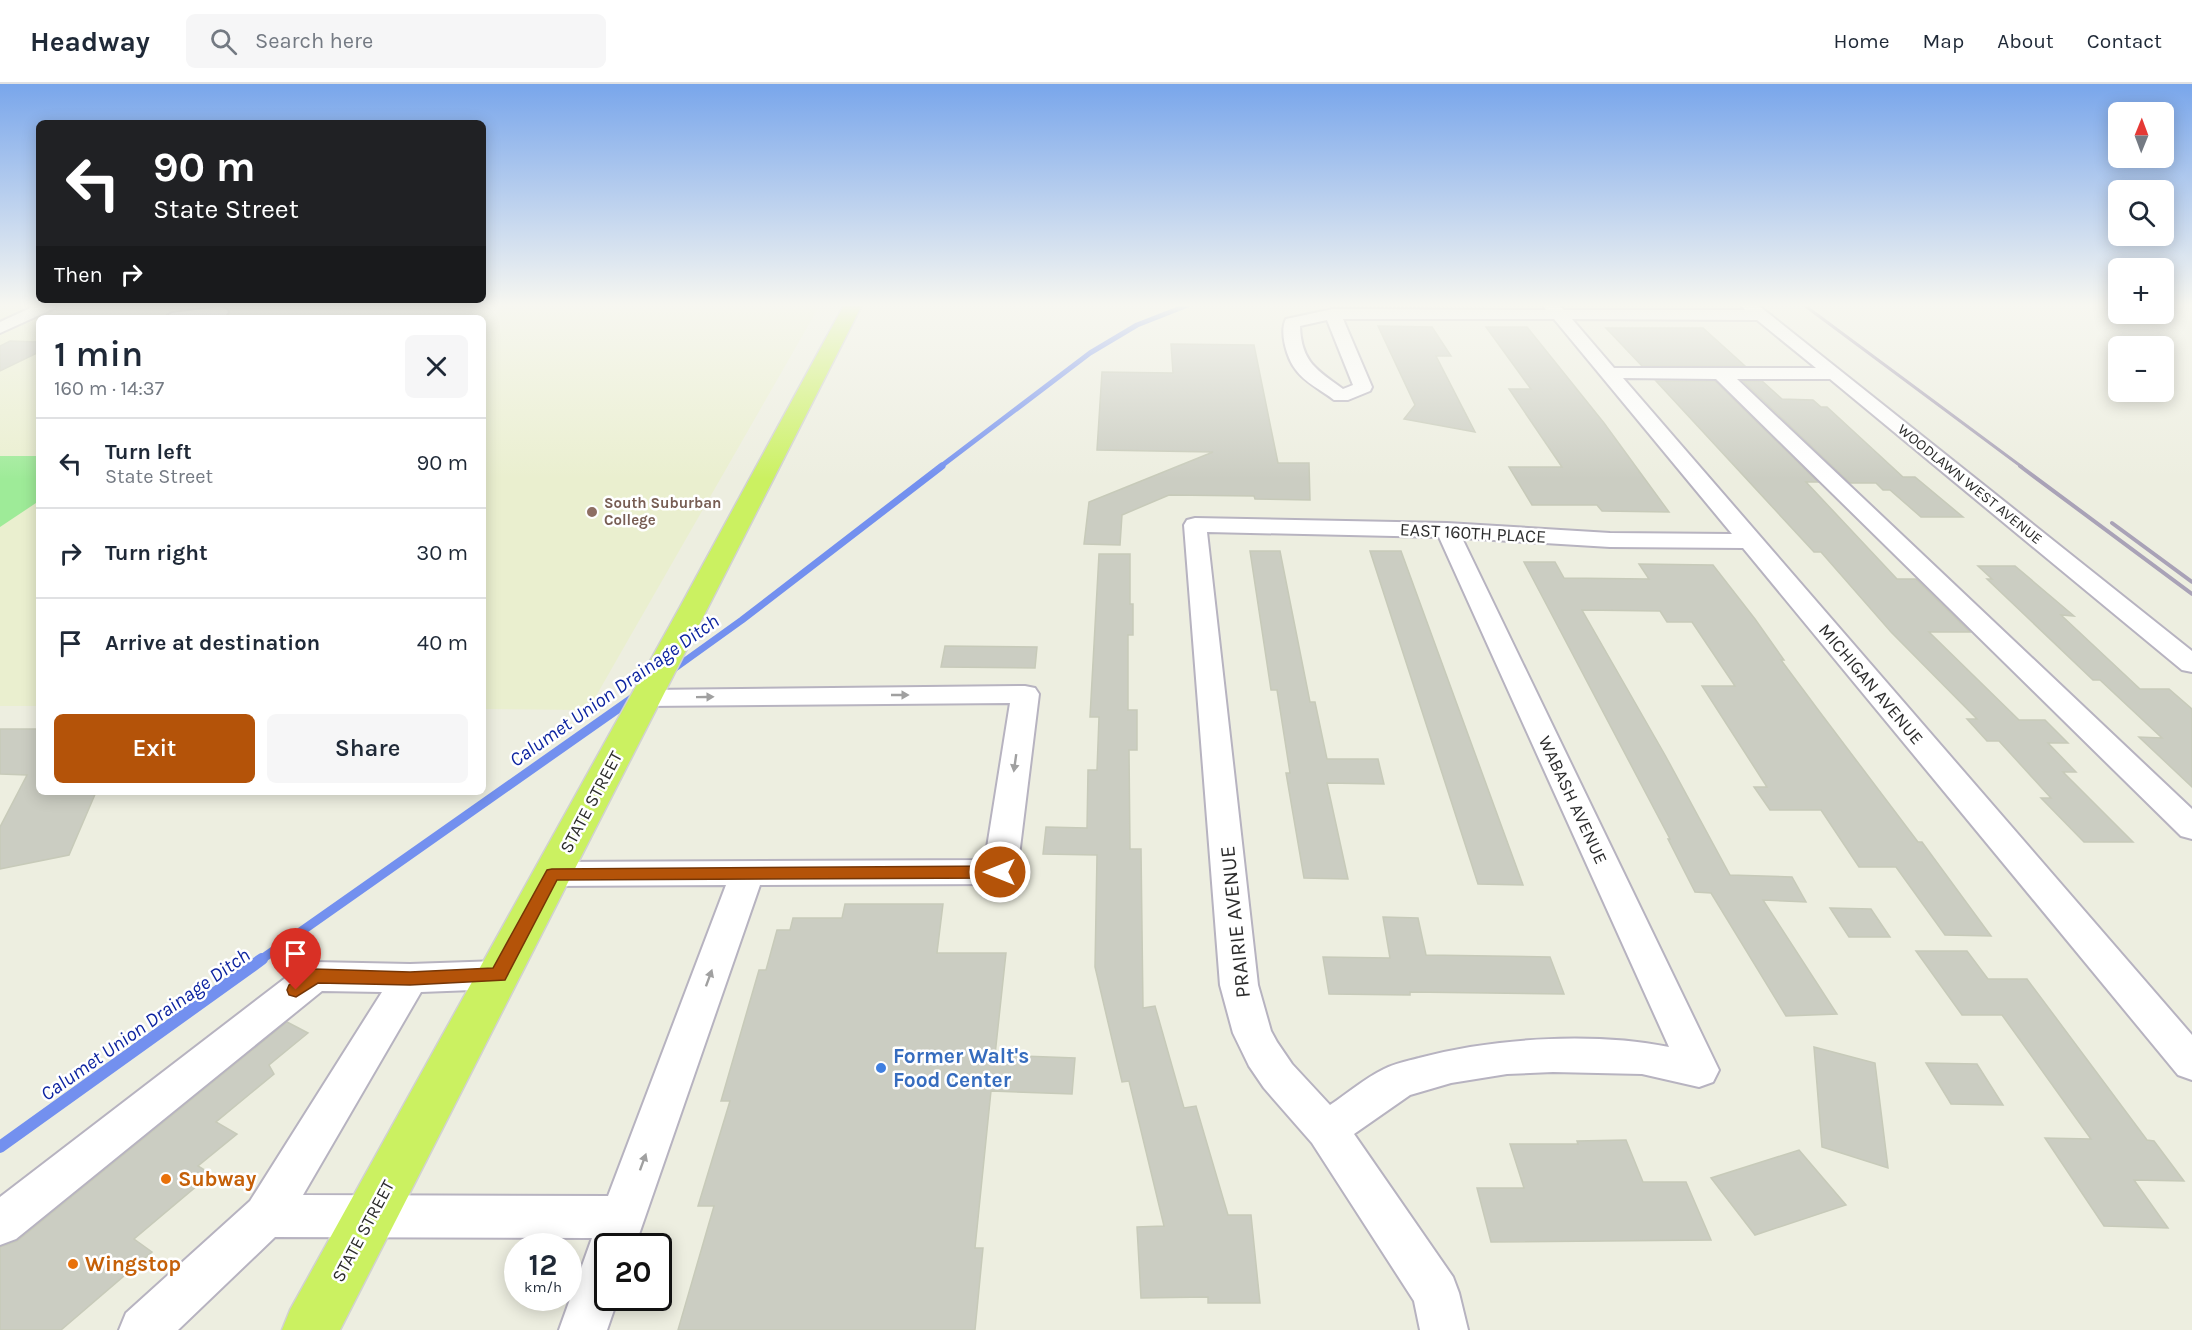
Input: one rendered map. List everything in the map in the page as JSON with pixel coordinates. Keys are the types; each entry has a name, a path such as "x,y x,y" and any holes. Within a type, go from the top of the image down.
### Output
{"main road":[{"name":"STATE STREET","path":"310,1330 822,363"}],"street":[{"path":"1301,363 1303,368 1341,396 1363,387 1353,363"},
{"name":"MICHIGAN AVENUE","path":"1601,363 2192,1063"},
{"name":"WOODLAWN WEST AVENUE","path":"1821,363 2192,663"},
{"path":"1609,373 1835,374"},
{"path":"1721,374 2192,828"},
{"name":"EAST 160TH PLACE","path":"1195,525 1447,530 1610,540 1751,542"},
{"name":"PRAIRIE AVENUE","path":"1195,525 1241,993 1252,1033 1278,1076 1327,1130 1436,1293 1444,1330"},
{"name":"WABASH AVENUE","path":"1327,1130 1398,1081 1450,1066 1508,1058 1564,1056 1642,1058 1699,1070 1447,530"},
{"path":"552,874 1000,872 1025,694 646,698"},
{"path":"266,1216 371,1215 495,1218 618,1232 747,874"},
{"path":"0,1224 314,976 410,978 499,975"},
{"path":"143,1330 266,1216 410,978"},
{"path":"583,1330 594,1299"}],"shaded area":[{"name":"South Suburban College","path":"0,363 36,363 36,706 0,706"},
{"name":"South Suburban College","path":"486,363 787,363 588,710 486,709"}],"green space":[{"path":"0,456 36,456 36,503 0,527"}],"building":[{"path":"0,363 16,363 0,371"},
{"path":"1172,363 1258,363 1278,463 1309,463 1310,500 1255,499 1254,496 1169,495 1122,515 1120,545 1084,544 1089,502 1213,452 1097,450 1102,372 1173,373"},
{"path":"1395,363 1440,363 1475,432 1404,419 1415,405"},
{"path":"1512,363 1556,363 1604,423 1669,512 1602,511 1597,505 1532,505 1509,467 1562,467 1509,389 1531,389"},
{"path":"1639,363 1742,363 1745,366 1642,366"},
{"path":"1656,381 1715,381 1818,482 1806,482 1897,579 1916,579 1970,632 1929,632 2019,720 2045,720 2068,743 2048,743 2076,772 2063,772 2133,842 2084,842 2041,798 2051,798 1999,741 1987,741 1967,719 1977,719 1891,632 1821,552 1814,552"},
{"path":"1743,381 1762,381 1782,399 1813,400 1821,407 1827,407 1903,477 1915,477 1963,517 1921,517 1890,490 1883,490 1876,483 1850,483"},
{"path":"1250,551 1280,551 1310,702 1315,702 1327,759 1378,759 1384,784 1327,783 1348,879 1304,878 1286,773 1290,773 1277,690 1271,690"},
{"path":"1370,551 1401,551 1523,885 1478,884"},
{"path":"1099,554 1130,554 1130,604 1133,604 1133,635 1128,635 1128,710 1137,710 1137,750 1129,750 1130,849 1141,849 1143,1008 1155,1006 1184,1108 1196,1106 1228,1215 1251,1215 1260,1303 1208,1303 1208,1297 1141,1298 1137,1227 1164,1226 1129,1081 1122,1082 1095,967 1097,855 1043,854 1046,827 1087,828 1088,770 1097,770 1099,717 1090,717"},
{"path":"1524,562 1555,562 1564,578 1649,579 1639,564 1713,565 1755,619 1784,660 1781,660 1819,711 1918,842 1922,842 1991,936 1945,935 1896,867 1859,867 1821,810 1770,810 1754,787 1767,787 1702,686 1735,686 1692,622 1667,622 1660,611 1582,610 1730,875 1792,877 1806,902 1763,900 1837,1014 1786,1016 1711,893 1695,892 1668,839 1670,839"},
{"path":"1978,566 2015,566 2074,616 2061,615 2140,689 2169,689 2192,709 2192,787 2139,737 2162,738 2100,680 2093,680 1987,579 1992,579"},
{"path":"945,646 1037,647 1035,668 941,667"},
{"path":"0,729 36,729 36,795 95,795 69,855 0,869 0,827 27,775 0,774"},
{"path":"845,904 943,904 937,953 1006,953 995,1055 1075,1058 1072,1094 991,1091 975,1248 983,1248 975,1330 678,1330 714,1206 698,1206 730,1101 721,1101 759,970 766,970 777,930 790,930 793,918 842,918"},
{"path":"1830,908 1871,909 1890,937 1849,937"},
{"path":"1383,917 1418,918 1426,955 1550,957 1564,994 1410,992 1410,995 1329,994 1323,957 1390,958"},
{"path":"1916,951 1967,951 1988,979 2027,979 2147,1140 2154,1141 2184,1181 2134,1180 2168,1228 2104,1226 2045,1138 2091,1139 2002,1015 1962,1015"},
{"path":"287,1022 308,1033 269,1065 274,1074 216,1122 237,1134 198,1166 211,1174 134,1239 152,1252 61,1330 0,1330 0,1247 17,1241"},
{"path":"1814,1047 1875,1063 1888,1168 1822,1147"},
{"path":"1926,1063 1977,1064 2003,1105 1951,1104"},
{"path":"1626,1140 1643,1182 1686,1182 1711,1240 1491,1242 1477,1188 1524,1188 1510,1144 1578,1144 1577,1141"},
{"path":"1799,1150 1846,1205 1755,1235 1711,1178"}],"waterway":[{"name":"Calumet Union Drainage Ditch","path":"940,467 1077,363"},
{"name":"Calumet Union Drainage Ditch","path":"671,671 742,620 942,466"},
{"name":"Calumet Union Drainage Ditch","path":"259,961 636,696"},
{"name":"Calumet Union Drainage Ditch","path":"0,1147 262,959"}],"railway":[{"path":"1882,363 2022,467"},
{"path":"2020,466 2192,594"},
{"path":"2112,523 2192,582"}],"place":[{"name":"South Suburban College","path":"592,512"},
{"name":"Former Walt's Food Center","path":"881,1068"},
{"name":"Subway","path":"166,1179"},
{"name":"Wingstop","path":"73,1264"}],"route":[{"path":"296,990 314,976 410,978 499,975 552,874 1000,872"}]}
